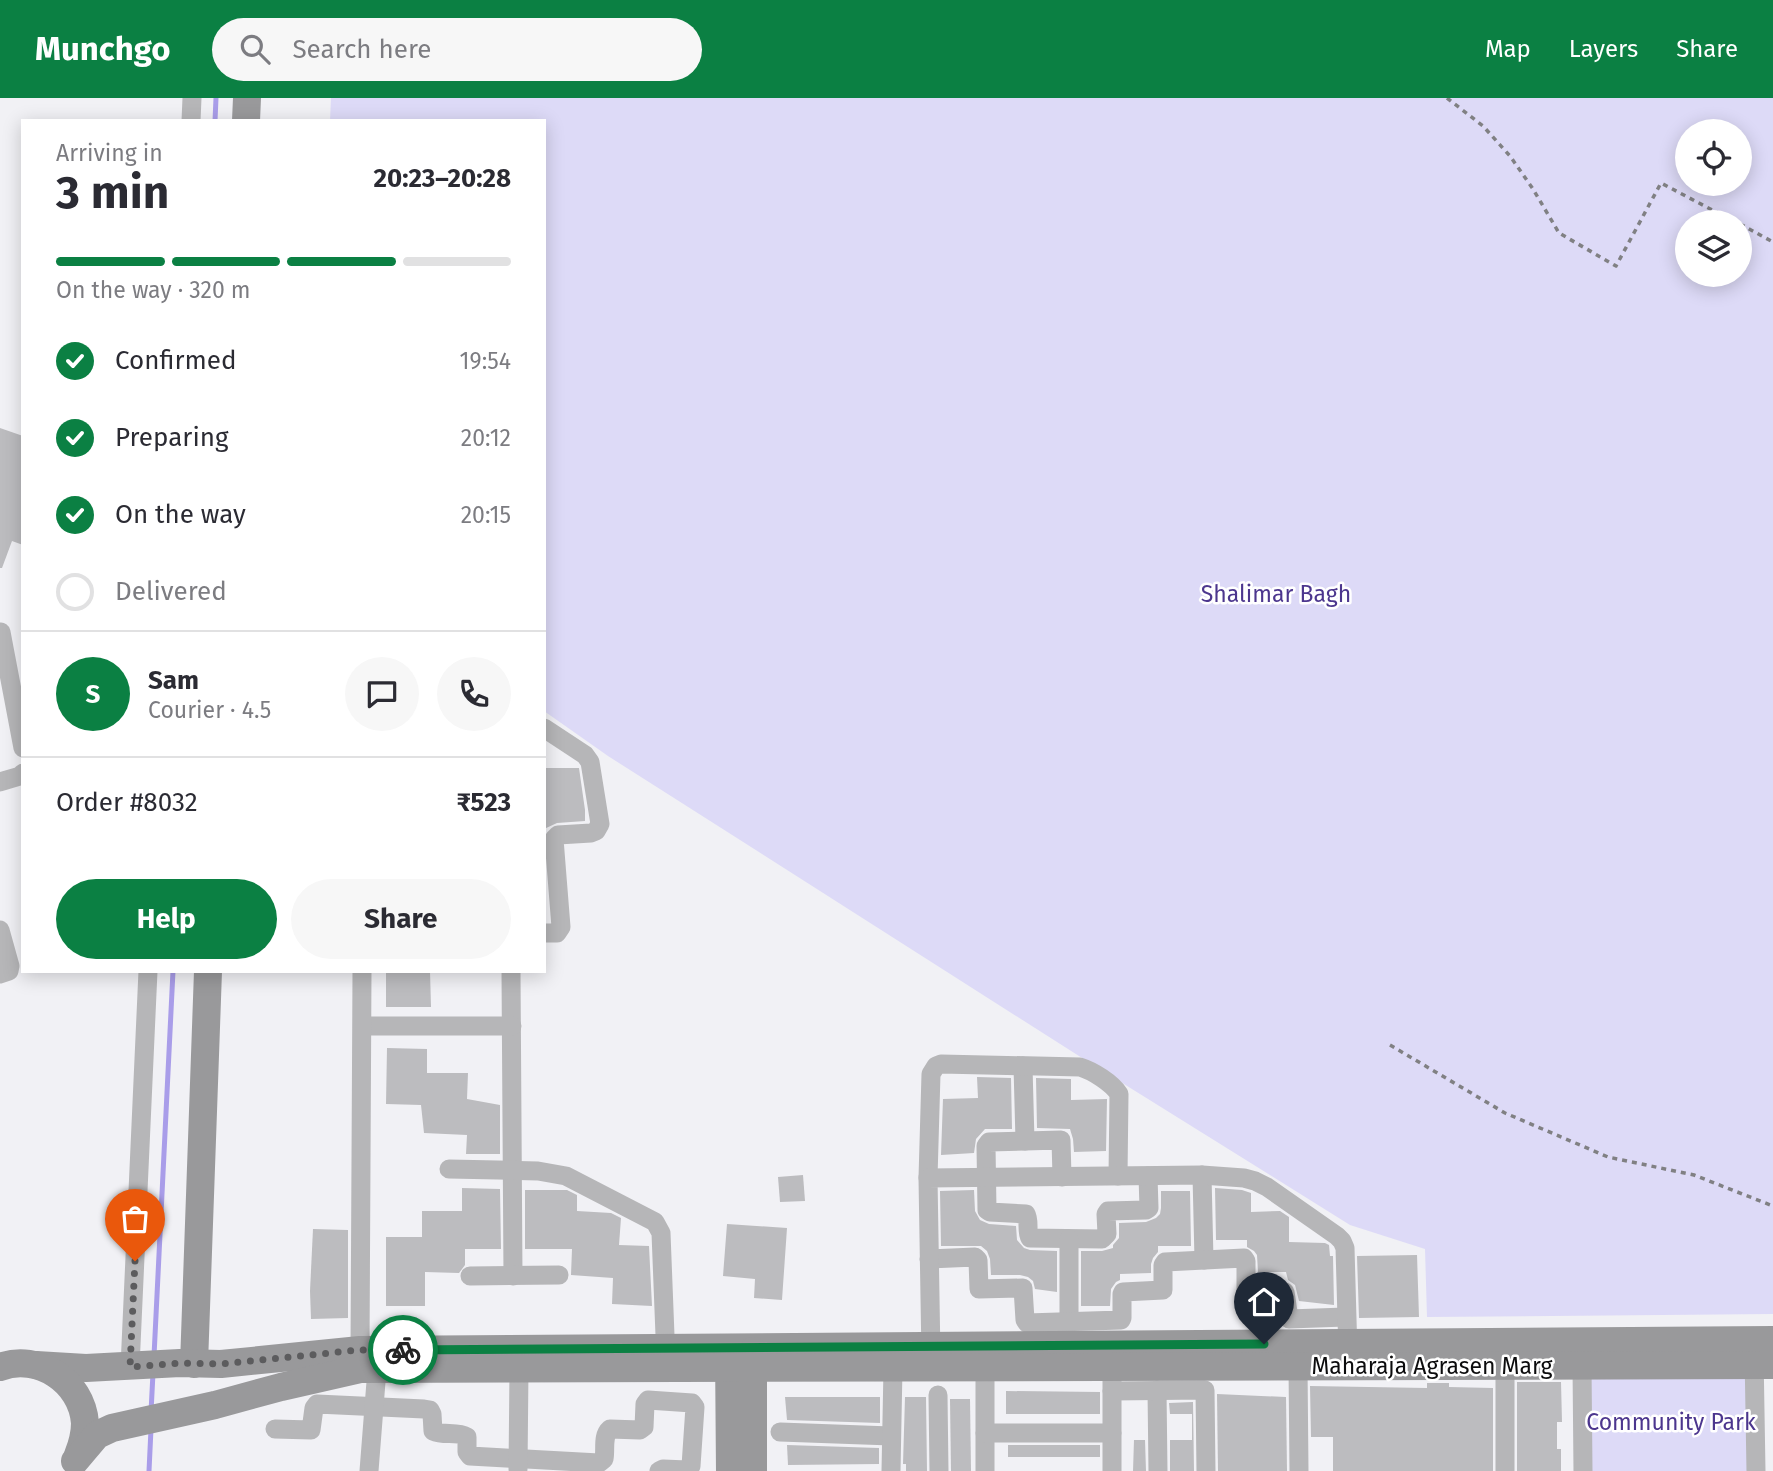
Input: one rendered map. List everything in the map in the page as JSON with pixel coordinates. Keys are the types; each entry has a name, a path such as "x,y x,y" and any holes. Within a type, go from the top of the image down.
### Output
{"street":[{"path":"191,119 192,98"},
{"path":"246,119 247,98"},
{"path":"1,632 21,737"},
{"path":"546,729 585,755 590,762 600,824 596,831 558,835 554,839 561,927 557,933 546,933"},
{"path":"0,782 21,775"},
{"path":"0,930 10,966 9,971 0,974"},
{"path":"130,1367 148,973"},
{"path":"187,1364 208,973"},
{"path":"362,973 369,1359 374,1406 369,1471"},
{"path":"511,973 513,1276"},
{"path":"363,1026 512,1026"},
{"path":"931,1357 928,1178 932,1070 941,1064 1080,1067 1092,1072 1118,1092 1120,1099 1118,1176"},
{"path":"1023,1066 1025,1141"},
{"path":"1062,1177 1061,1140 991,1141 987,1144 986,1209 988,1212 1026,1214 1030,1238 1105,1238 1106,1214 1110,1210 1148,1210 1148,1176"},
{"path":"449,1169 538,1171 566,1176 655,1222 661,1233 666,1358"},
{"path":"928,1178 1202,1175 1255,1181 1267,1186 1337,1236 1345,1248 1347,1342 1288,1319 1286,1292 1246,1292 1245,1258 1165,1262 1163,1290 1123,1292 1122,1320 1069,1322 1026,1322 1024,1289 979,1289 976,1258 929,1259"},
{"path":"1202,1175 1204,1260"},
{"path":"1069,1238 1069,1322"},
{"path":"470,1276 559,1275"},
{"name":"Maharaja Agrasen Marg","path":"12,1364 86,1368 369,1359 985,1357 1347,1342 1764,1353"},
{"name":"Maharaja Agrasen Marg","path":"985,1357 1112,1379 1298,1366 1347,1342 1505,1366 1581,1366 1764,1353"},
{"path":"1755,1471 1764,1353"},
{"name":"Maharaja Agrasen Marg","path":"741,1358 892,1367 931,1357"},
{"path":"985,1357 985,1471"},
{"name":"Maharaja Agrasen Marg","path":"369,1359 519,1369 666,1358"},
{"path":"730,1471 741,1358"},
{"path":"741,1358 753,1471"},
{"name":"Maharaja Agrasen Marg","path":"70,1466 97,1435 112,1428 360,1369 369,1359"},
{"path":"12,1364 55,1373 70,1386 80,1403 85,1423 83,1443 70,1466"},
{"path":"1298,1366 1299,1471"},
{"path":"1505,1366 1506,1471"},
{"path":"1581,1366 1583,1471"},
{"path":"891,1471 892,1367"},
{"path":"518,1465 519,1369"},
{"path":"1112,1471 1112,1379 1157,1390 1205,1390 1206,1471"},
{"path":"1157,1390 1158,1471"},
{"path":"938,1395 939,1471"},
{"path":"275,1429 311,1430 317,1404 428,1409 432,1414 433,1431 467,1437 467,1452 470,1456 518,1465 602,1462 607,1430 642,1429 645,1425 645,1404 648,1400 692,1403 695,1407 691,1466 687,1470 659,1471"},
{"path":"780,1432 891,1436"},
{"path":"985,1433 1112,1433"}],"path":[{"path":"1447,98 1483,126 1510,156 1559,233 1616,266 1661,183 1712,210"},
{"path":"1752,231 1773,242"},
{"path":"1390,1045 1505,1113 1608,1157 1694,1175 1773,1206"}],"green space":[{"name":"Shalimar Bagh","path":"331,98 1773,98 1773,1314 1427,1317 1425,1249 1350,1225 608,756 546,712 546,119 330,119"},
{"name":"Community Park","path":"1585,1374 1750,1374 1757,1471 1585,1471"}],"building":[{"path":"0,428 21,435 21,544 12,541 0,568"},
{"path":"546,768 579,768 585,821 557,823 546,828"},
{"path":"386,973 430,973 431,1007 386,1007"},
{"path":"387,1048 427,1049 427,1073 468,1073 467,1099 500,1105 500,1154 466,1154 467,1135 424,1133 421,1105 386,1104"},
{"path":"977,1077 1011,1078 1012,1129 985,1129 976,1139 974,1153 941,1155 943,1099 978,1098"},
{"path":"1036,1078 1071,1079 1071,1100 1107,1099 1106,1151 1074,1152 1070,1129 1037,1128"},
{"path":"803,1175 805,1201 780,1202 778,1177"},
{"path":"462,1188 500,1189 501,1249 465,1249 465,1265 459,1273 425,1272 425,1306 386,1306 386,1237 422,1237 422,1211 462,1211"},
{"path":"1215,1188 1251,1193 1251,1212 1280,1211 1289,1217 1289,1242 1329,1245 1330,1256 1333,1256 1334,1305 1299,1301 1295,1285 1288,1280 1286,1272 1258,1272 1257,1255 1247,1247 1247,1240 1216,1240"},
{"path":"525,1190 567,1190 577,1195 577,1211 611,1213 621,1218 619,1245 649,1246 652,1306 612,1304 613,1278 571,1275 572,1249 525,1249"},
{"path":"974,1190 975,1211 980,1220 989,1224 1016,1226 1017,1240 1024,1248 1057,1251 1057,1292 1035,1289 1033,1281 1028,1277 991,1275 990,1259 981,1246 941,1246 940,1191"},
{"path":"1161,1191 1190,1191 1191,1246 1158,1246 1158,1252 1151,1264 1151,1273 1120,1274 1120,1280 1111,1289 1110,1306 1081,1306 1081,1251 1113,1248 1119,1238 1119,1223 1146,1222 1156,1218 1160,1214"},
{"path":"727,1224 787,1228 782,1300 754,1298 755,1279 723,1276"},
{"path":"313,1229 348,1230 348,1318 311,1319"},
{"path":"1417,1255 1419,1317 1359,1318 1357,1256"},
{"path":"1517,1382 1561,1382 1562,1422 1557,1422 1557,1449 1561,1449 1561,1471 1517,1471"},
{"path":"1427,1383 1449,1383 1449,1387 1493,1388 1493,1471 1333,1471 1333,1437 1311,1437 1310,1386 1427,1388"},
{"path":"1006,1391 1100,1392 1100,1414 1006,1414"},
{"path":"1217,1394 1286,1397 1287,1471 1218,1471"},
{"path":"785,1397 880,1397 880,1423 787,1420"},
{"path":"905,1397 926,1397 927,1471 906,1471 906,1464 903,1464"},
{"path":"950,1399 970,1399 971,1471 951,1471"},
{"path":"1193,1402 1194,1471 1170,1471 1170,1440 1192,1440 1192,1414 1170,1414 1169,1403"},
{"path":"1134,1440 1145,1440 1146,1471 1133,1471"},
{"path":"787,1445 879,1448 879,1464 788,1465"},
{"path":"1008,1445 1100,1445 1100,1457 1008,1457"}],"waterway":[{"path":"215,119 216,98"},
{"path":"154,1356 173,973"},
{"path":"151,1412 153,1373"},
{"path":"149,1471 151,1429"}],"way so far":[{"path":"135,1261 130,1367 180,1363 221,1364 359,1350 403,1350"}],"route":[{"path":"403,1350 1264,1344"}]}
